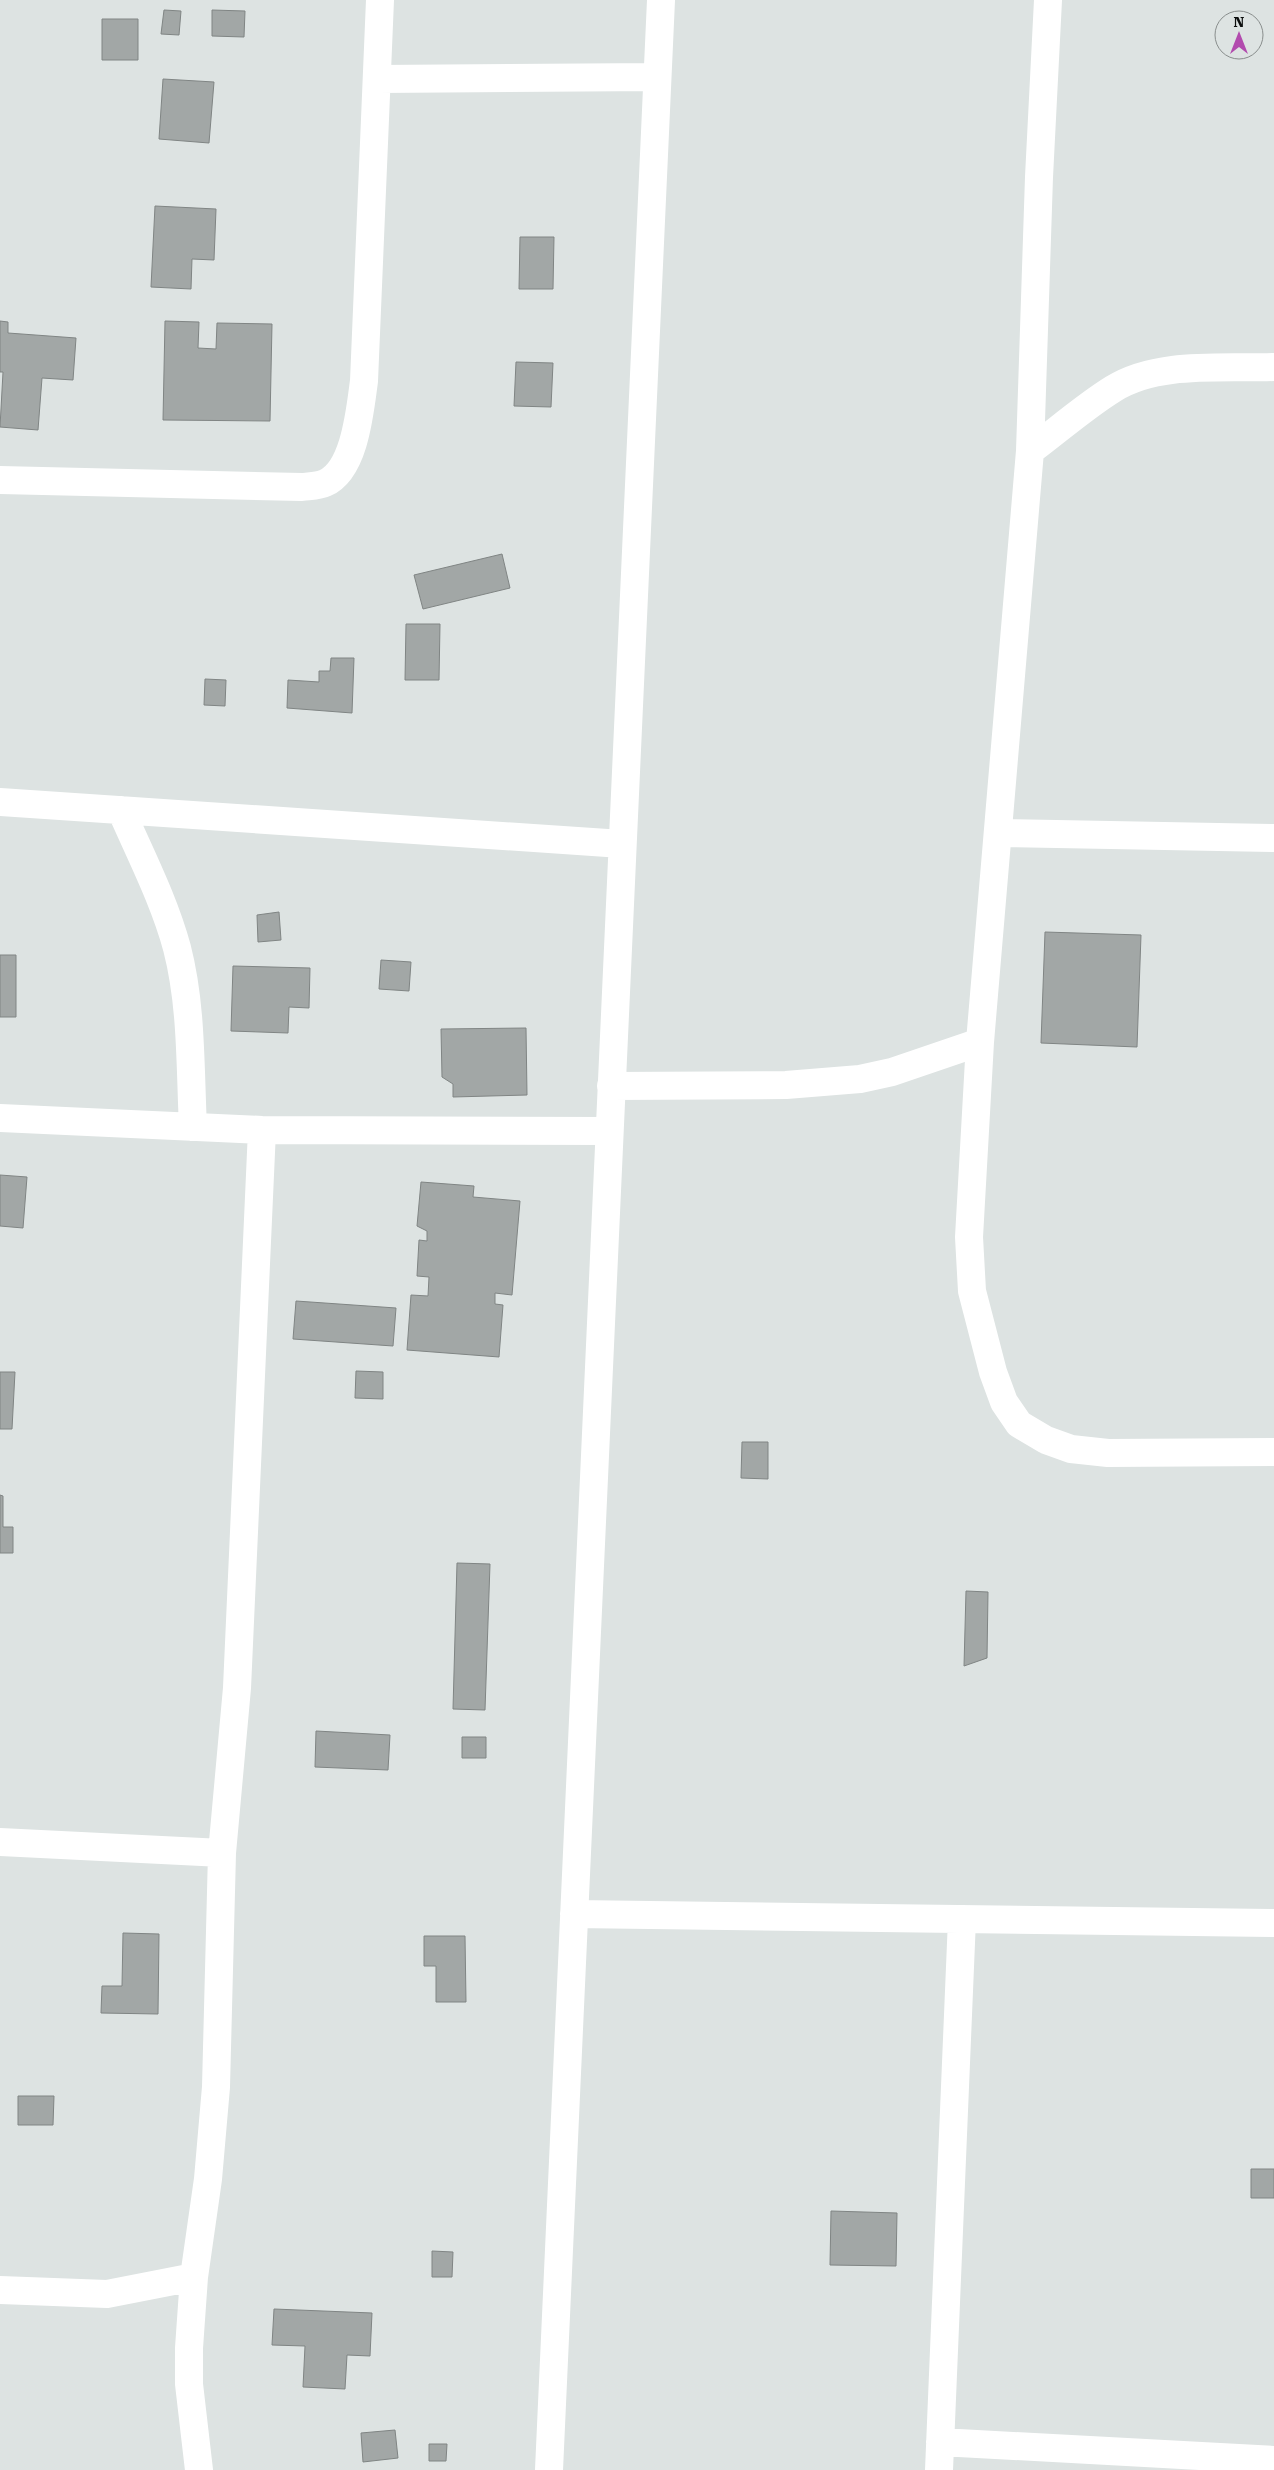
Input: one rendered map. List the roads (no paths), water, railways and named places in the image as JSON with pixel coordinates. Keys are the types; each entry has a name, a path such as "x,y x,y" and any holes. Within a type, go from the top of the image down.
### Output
{"street":[{"path":"0,480 302,488 325,483 340,470 352,447 364,381 380,0"},
{"path":"549,2470 661,0"},
{"path":"1048,0 1039,177 1030,451 980,1042 969,1237 972,1290 993,1372 1004,1402 1019,1424 1046,1440 1071,1448 1108,1453 1274,1452"},
{"path":"378,80 657,77"},
{"path":"1030,451 1114,389 1143,376 1178,370 1274,367"},
{"path":"0,802 622,844"},
{"path":"121,810 162,900 177,949 185,988 193,1127"},
{"path":"999,834 1274,838"},
{"path":"611,1086 786,1085 860,1079 892,1072 980,1042"},
{"path":"0,1118 262,1130 609,1131"},
{"path":"199,2470 188,2384 194,2278 208,2179 216,2087 222,1853 237,1688 262,1130"},
{"path":"0,1842 222,1853"},
{"path":"574,1914 1274,1923"},
{"path":"939,2470 962,1919"},
{"path":"0,2290 107,2294 194,2278"},
{"path":"940,2442 1274,2460"}]}
